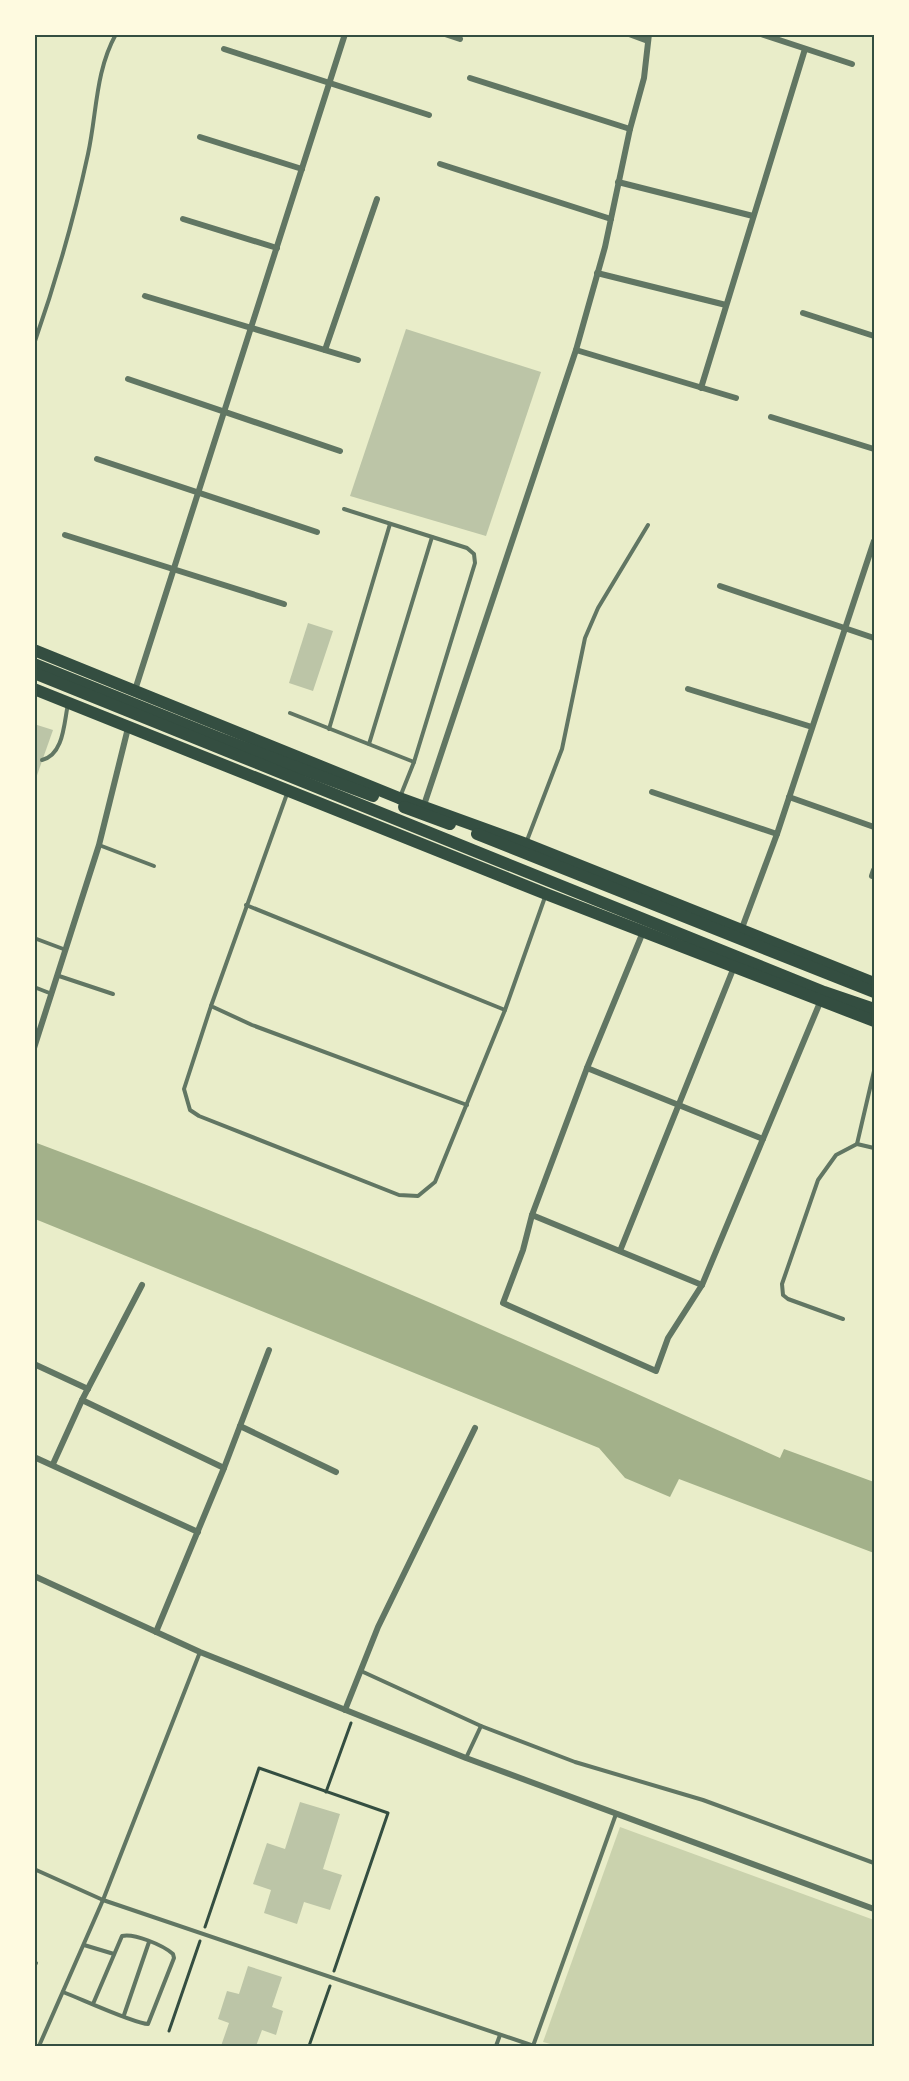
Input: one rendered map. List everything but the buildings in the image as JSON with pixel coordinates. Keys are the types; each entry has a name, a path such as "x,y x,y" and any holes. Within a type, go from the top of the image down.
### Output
{"main road":[{"path":"34,650 399,798 424,805 742,928 874,983"},
{"path":"34,664 219,738 570,870 874,992"},
{"path":"34,673 824,992 874,1009"},
{"path":"34,689 546,894 874,1021"}],"street":[{"path":"135,690 345,34"},
{"path":"445,34 460,39"},
{"path":"424,805 576,350 597,273 644,78 649,38 629,34"},
{"path":"761,34 852,64"},
{"path":"225,49 429,115"},
{"path":"701,388 805,49"},
{"path":"470,78 630,129"},
{"path":"200,137 302,169"},
{"path":"440,164 611,219"},
{"path":"618,182 753,216"},
{"path":"325,350 377,199"},
{"path":"183,219 277,248"},
{"path":"597,273 726,305"},
{"path":"145,296 358,360"},
{"path":"803,313 874,336"},
{"path":"576,350 736,398"},
{"path":"128,379 340,452"},
{"path":"771,417 874,449"},
{"path":"97,459 317,532"},
{"path":"65,535 284,604"},
{"path":"742,928 777,834 874,541"},
{"path":"720,586 874,638"},
{"path":"688,689 812,727"},
{"path":"34,1048 59,976 99,845 128,728"},
{"path":"652,792 777,834"},
{"path":"789,797 874,827"},
{"path":"644,931 587,1068 532,1215 524,1250 503,1303 656,1371 668,1338 702,1285 822,1000"},
{"path":"620,1251 734,966"},
{"path":"587,1068 763,1139"},
{"path":"532,1215 702,1285"},
{"path":"53,1464 82,1400 142,1285"},
{"path":"156,1632 224,1468 269,1350"},
{"path":"34,1364 88,1389"},
{"path":"82,1400 224,1468"},
{"path":"240,1426 336,1472"},
{"path":"345,1710 378,1627 475,1428"},
{"path":"34,1456 198,1532"},
{"path":"34,1576 200,1652 355,1714 466,1758 874,1909"}],"lane":[{"path":"34,344 65,255 89,151 103,64 116,34"},
{"path":"344,509 467,548 474,554 475,563 414,762 399,798"},
{"path":"329,729 390,524"},
{"path":"526,844 562,749 585,638 598,608 648,525"},
{"path":"369,744 432,537"},
{"path":"42,760 49,758 57,750 68,703"},
{"path":"290,713 414,762"},
{"path":"288,791 246,905 184,1089 190,1110 199,1116 399,1195 418,1196 435,1182 505,1010 546,894"},
{"path":"99,845 154,866"},
{"path":"246,905 505,1010"},
{"path":"34,938 67,950"},
{"path":"59,976 113,994"},
{"path":"34,987 53,994"},
{"path":"211,1006 252,1025 467,1105"},
{"path":"857,1144 874,1071"},
{"path":"843,1319 788,1299 783,1295 782,1284 818,1180 844,1148 857,1144 874,1148"},
{"path":"39,2046 104,1900 200,1652"},
{"path":"361,1671 481,1726 575,1762 703,1800 874,1863"},
{"path":"466,1758 481,1726"},
{"path":"34,1869 104,1900 534,2046 616,1814"},
{"path":"63,1992 93,2004 124,2015 144,2024 151,2021 174,1958 170,1951 124,1935 93,2004"},
{"path":"124,2015 149,1942"},
{"path":"84,1945 114,1954"},
{"path":"496,2046 500,2035"}],"path":[{"path":"326,1792 355,1714"},
{"path":"169,2031 259,1768 388,1813 309,2046"}],"shaded area":[{"path":"34,1142 316,1254 503,1334 780,1458 784,1449 874,1482 874,1553 679,1479 670,1497 625,1478 599,1448 35,1219"},
{"path":"620,1827 874,1920 874,2046 558,2046 543,2042"}]}
